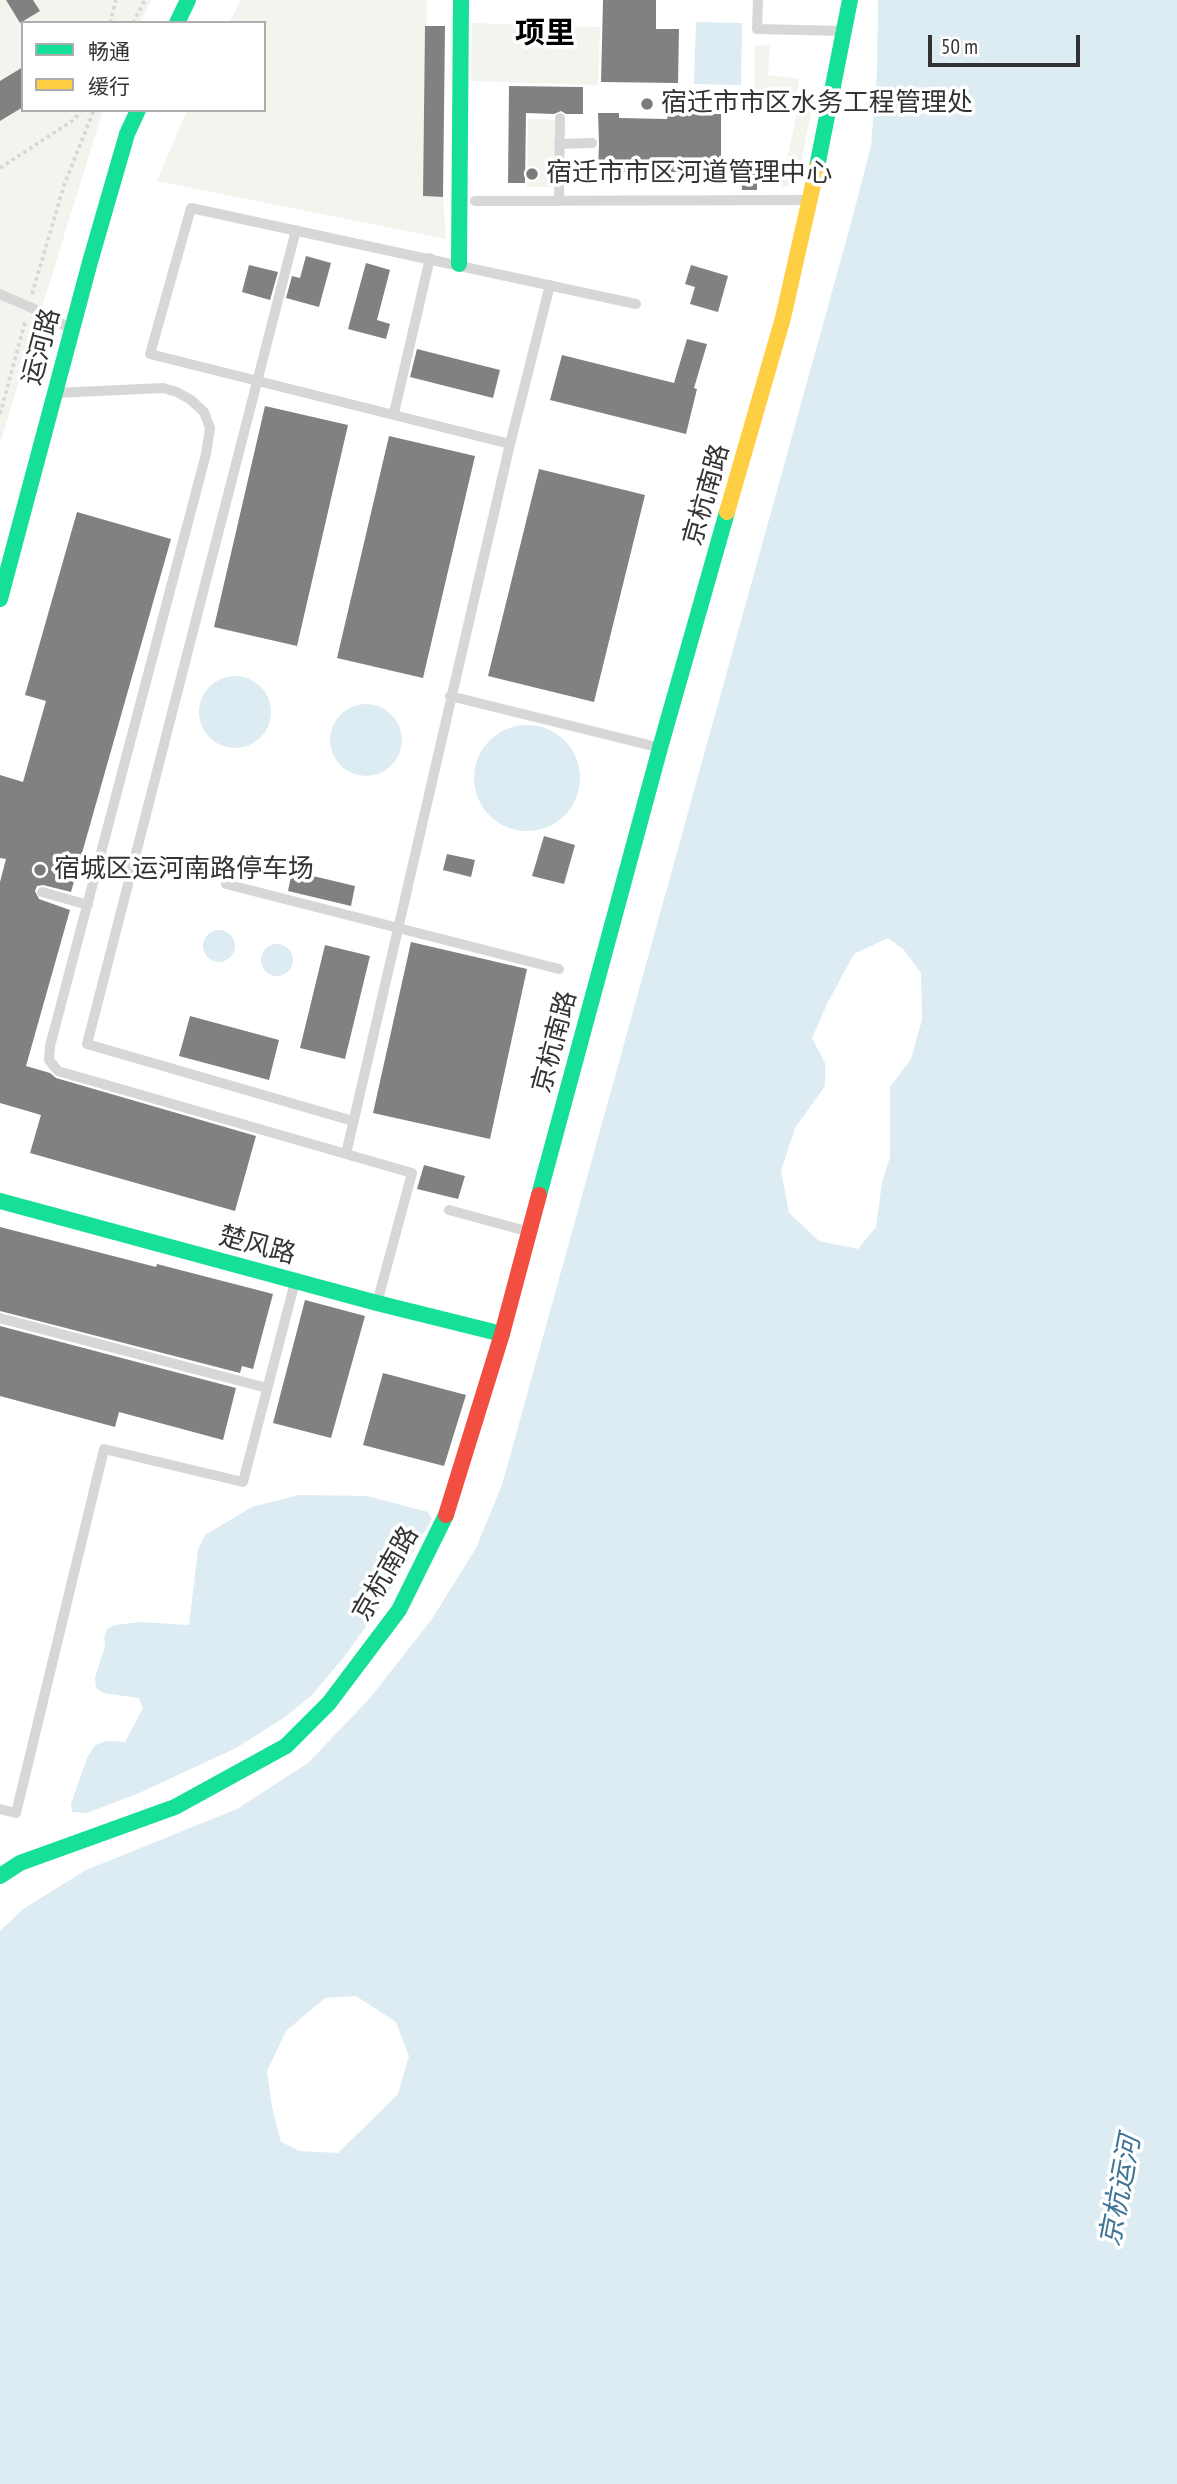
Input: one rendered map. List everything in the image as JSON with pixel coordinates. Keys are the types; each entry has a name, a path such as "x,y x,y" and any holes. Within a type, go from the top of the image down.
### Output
{"street":[{"path":"178,21 188,0"},
{"path":"458,264 461,0"},
{"name":"京杭南路","path":"0,1876 20,1863 175,1807 286,1746 329,1703 399,1610 443,1524 502,1334 660,748 783,318 811,200 850,0"},
{"name":"运河路","path":"0,599 127,134 137,112"},
{"name":"楚风路","path":"0,1201 295,1282 502,1334"}],"lane":[{"path":"758,0 757,29 844,31"},
{"path":"559,201 560,118"},
{"path":"559,144 593,143"},
{"path":"475,201 811,200"},
{"path":"510,444 150,354 191,208 636,304"},
{"path":"296,230 87,1044 353,1121"},
{"path":"394,413 430,258"},
{"path":"346,1154 450,696 550,285"},
{"path":"0,294 29,305 72,331"},
{"path":"55,393 163,388 191,400 204,412 210,428 206,454 50,1046 50,1060 58,1070 412,1173 377,1303"},
{"path":"450,696 660,748"},
{"path":"226,884 559,969"},
{"path":"42,892 88,905"},
{"path":"449,1210 530,1232"},
{"path":"0,1809 16,1813 104,1449 243,1482 295,1282"},
{"path":"0,1318 267,1388"}],"path":[{"path":"111,21 116,0"},
{"path":"134,21 145,0"},
{"path":"0,168 75,119 80,112"},
{"path":"0,414 64,185 92,112"}],"shaded area":[{"path":"0,0 151,0 141,21 21,21 21,112 102,112 0,443"},
{"path":"241,0 427,0 423,196 443,197 446,239 157,181 186,112 266,112 266,21 230,21"},
{"path":"472,23 600,27 598,85 471,81"},
{"path":"755,45 770,46 768,75 799,79 796,97 754,91"},
{"path":"800,98 814,100 796,185 781,187"},
{"path":"528,119 555,120 554,187 527,187"}],"water":[{"name":"京杭运河","path":"878,0 1177,0 1177,2484 0,2484 0,1931 23,1909 86,1870 237,1809 308,1763 370,1698 432,1619 476,1548 502,1485 851,223 871,146 877,73","holes":["888,938 904,950 921,973 922,1020 911,1059 890,1087 890,1157 882,1182 876,1227 858,1249 819,1241 789,1213 781,1171 795,1128 825,1086 825,1063 812,1038 828,1002 854,954","356,1996 396,2022 409,2056 398,2094 338,2153 300,2151 281,2142 267,2071 286,2031 325,1998"]},
{"path":"696,22 742,23 741,85 694,84"},
{"path":"235,676 249,679 261,686 268,698 271,712 268,726 261,738 249,745 235,748 221,745 209,738 202,726 199,712 202,698 209,686 221,679"},
{"path":"366,704 380,707 392,714 399,726 402,740 399,754 392,766 380,773 366,776 352,773 340,766 333,754 330,740 333,726 340,714 352,707"},
{"path":"527,725 547,729 564,741 576,758 580,778 576,798 564,815 547,827 527,831 507,827 490,815 478,798 474,778 478,758 490,741 507,729"},
{"path":"219,930 230,935 235,946 230,957 219,962 208,957 203,946 208,935"},
{"path":"277,944 288,949 293,960 288,971 277,976 266,971 261,960 266,949"},
{"path":"299,1495 367,1496 428,1512 432,1519 380,1607 344,1657 312,1695 285,1717 236,1748 139,1793 87,1813 72,1812 71,1804 94,1746 106,1741 125,1742 143,1708 139,1698 103,1693 96,1688 95,1678 105,1646 107,1629 115,1625 141,1622 189,1625 198,1550 205,1535 252,1507"}],"building":[{"path":"6,0 33,0 40,11 20,23"},
{"path":"603,0 656,0 656,29 679,29 678,83 601,82"},
{"path":"425,26 445,26 443,197 423,196"},
{"path":"21,68 21,108 0,121 0,81"},
{"path":"509,86 583,87 583,114 566,114 561,111 554,114 526,113 525,183 508,183"},
{"path":"598,113 619,113 619,118 667,119 668,114 721,114 721,172 598,172"},
{"path":"741,172 757,172 757,190 742,190"},
{"path":"306,256 331,263 319,307 286,298 292,276 300,278"},
{"path":"366,263 390,270 377,320 390,324 386,339 348,329"},
{"path":"249,265 278,272 270,300 242,292"},
{"path":"691,265 728,276 718,312 690,304 695,287 685,284"},
{"path":"687,339 707,344 694,388 697,389 686,434 550,400 562,355 674,383"},
{"path":"417,349 500,370 493,398 410,377"},
{"path":"265,406 348,425 297,646 214,627"},
{"path":"389,436 475,456 423,678 337,658"},
{"path":"539,469 645,495 594,702 488,676"},
{"name":"宿城区运河南路停车场","path":"77,512 171,539 71,892 43,885 37,886 35,891 39,899 70,910 26,1066 50,1073 56,1078 256,1136 235,1211 30,1153 41,1115 0,1103 0,882 6,859 0,858 0,775 23,782 46,701 25,695"},
{"path":"544,836 575,845 564,884 532,876"},
{"path":"447,854 475,860 471,877 443,870"},
{"path":"292,871 355,886 351,906 288,891"},
{"path":"411,942 527,969 490,1139 373,1113"},
{"path":"325,945 370,956 345,1059 300,1048"},
{"path":"190,1016 279,1040 269,1080 179,1056"},
{"path":"424,1165 465,1176 458,1199 417,1189"},
{"path":"0,1227 273,1294 253,1369 242,1366 240,1373 0,1311"},
{"path":"305,1300 365,1316 331,1438 273,1423"},
{"path":"0,1326 236,1388 223,1440 119,1412 115,1427 0,1396"},
{"path":"383,1373 466,1395 444,1466 363,1445"}],"traffic: fast":[{"path":"178,21 188,0"},
{"path":"459,264 461,0"},
{"path":"817,167 850,0"},
{"path":"0,599 90,262 127,134 137,112"},
{"path":"539,1195 727,512"},
{"path":"0,1201 502,1334"},
{"path":"0,1876 20,1863 175,1807 286,1746 329,1703 399,1610 446,1515"}],"traffic: slow":[{"path":"727,512 783,318 817,167"}],"traffic: jam":[{"path":"446,1515 502,1334 539,1195"}],"place":[{"name":"宿迁市市区水务工程管理处","path":"647,104"},
{"name":"宿迁市市区河道管理中心","path":"532,174"},
{"name":"宿城区运河南路停车场","path":"40,870"}],"district":[{"name":"项里","path":"545,34"}]}
